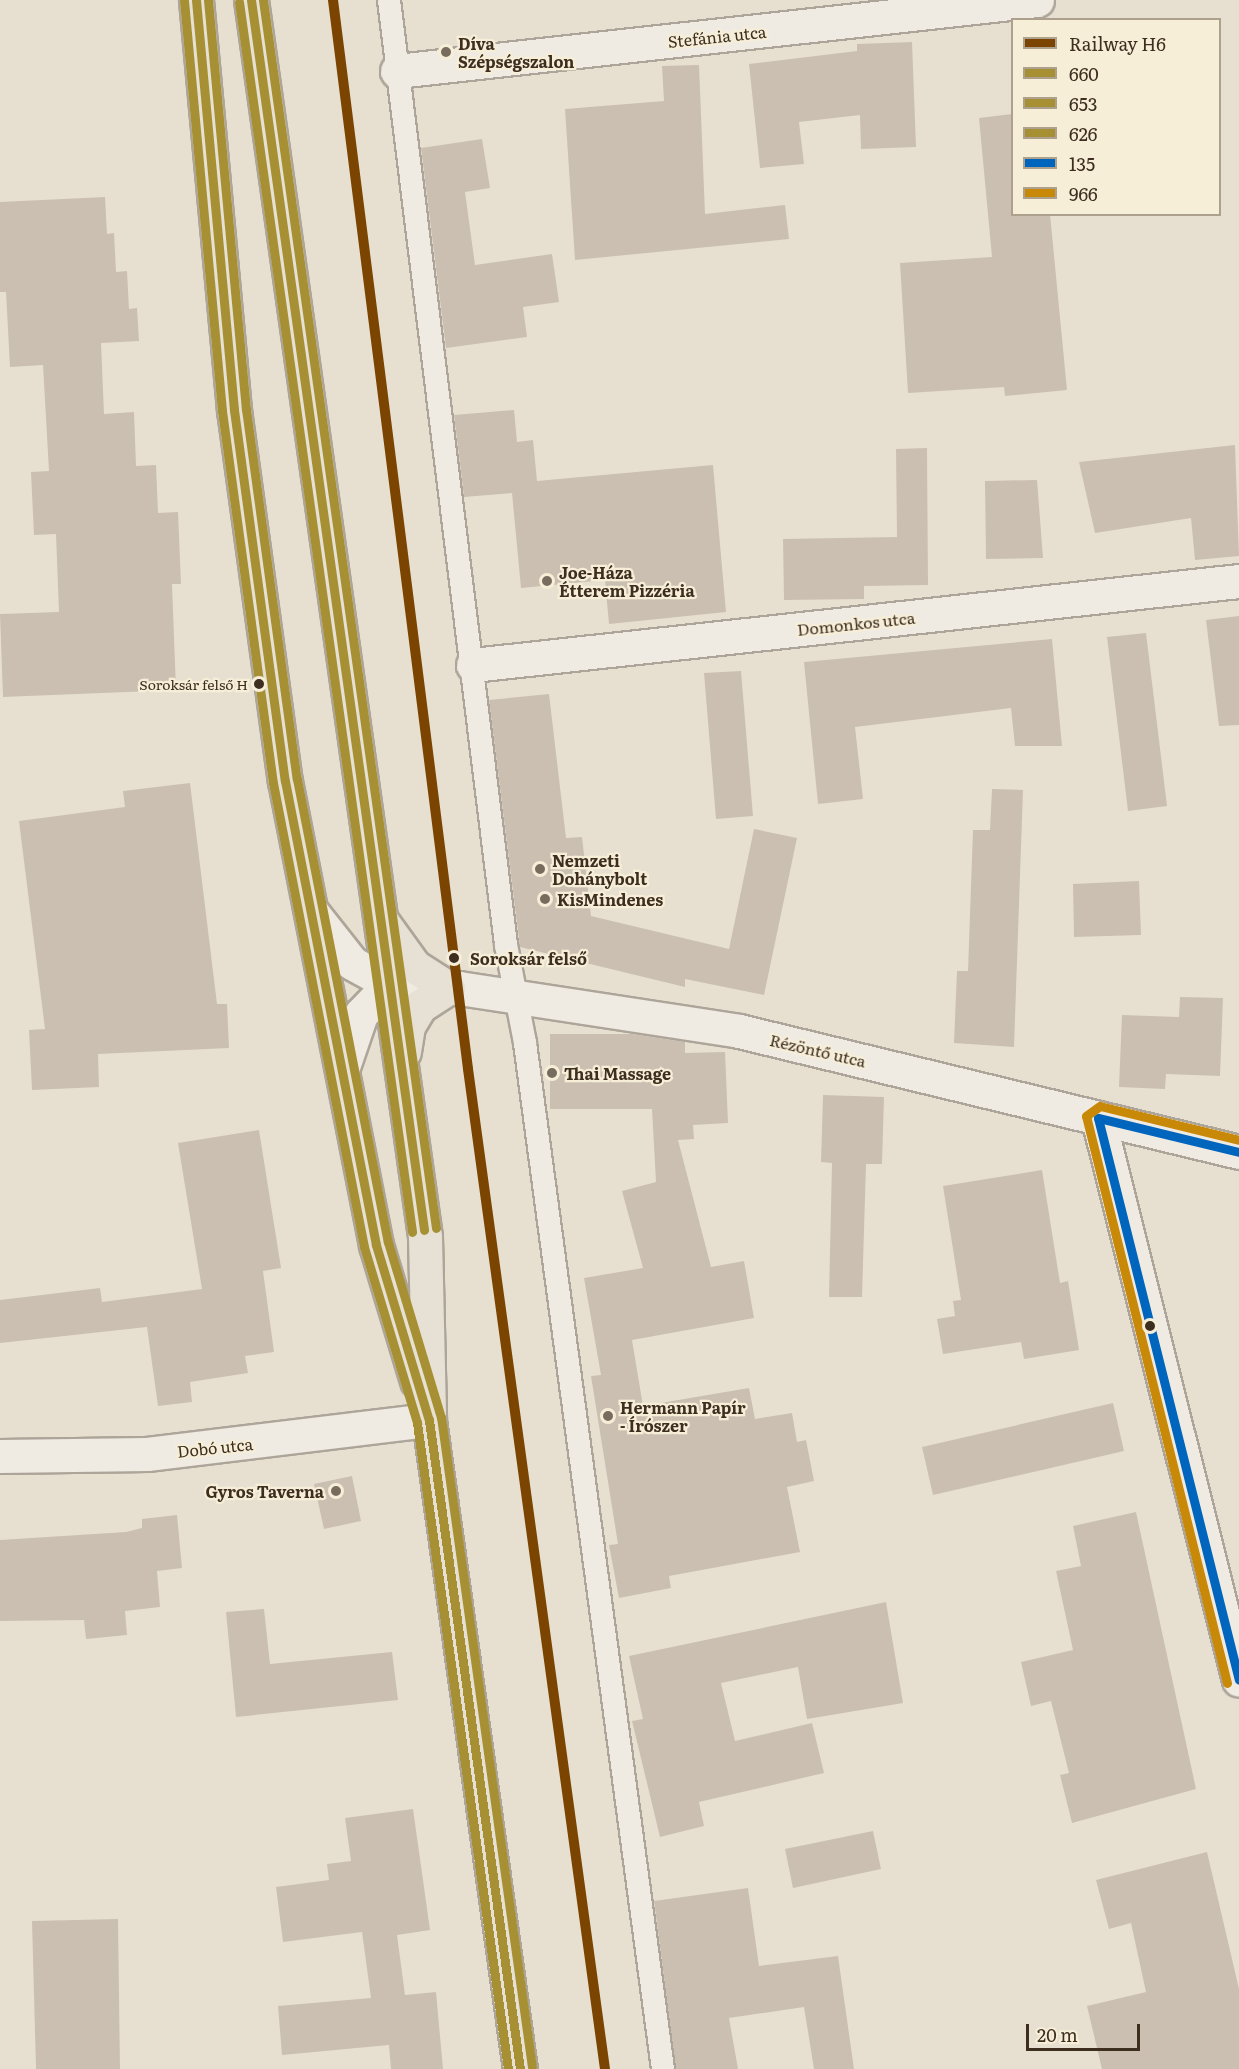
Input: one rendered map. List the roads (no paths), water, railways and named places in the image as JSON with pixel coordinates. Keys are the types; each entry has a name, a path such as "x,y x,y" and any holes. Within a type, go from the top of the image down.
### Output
{"main road":[{"path":"196,0 234,410 285,782 344,1064 376,1245 429,1420"},
{"path":"251,0 425,1237 429,1420 520,2069"},
{"path":"380,920 414,966 448,988 420,1006 408,1026 401,1066"}],"street":[{"name":"Stefánia utca","path":"397,71 1037,0"},
{"name":"Domonkos utca","path":"473,665 1239,581"},
{"path":"311,910 352,963 390,984 361,1014 344,1064"},
{"name":"Rézöntő utca","path":"390,984 448,988 739,1031 1239,1152"},
{"path":"1098,1118 1239,1680"},
{"name":"Dobó utca","path":"0,1455 147,1454 429,1420"}],"lane":[{"path":"389,0 517,999 663,2069"}],"rail line":[{"name":"H6","path":"333,0 468,1069 605,2069"}],"place":[{"name":"Díva Szépségszalon","path":"446,52"},
{"name":"Joe-Háza Étterem Pizzéria","path":"547,581"},
{"name":"Soroksár felső H","path":"259,684"},
{"name":"Nemzeti Dohánybolt","path":"540,869"},
{"name":"KisMindenes","path":"545,899"},
{"name":"Soroksár felső","path":"454,958"},
{"name":"Thai Massage","path":"552,1073"},
{"name":"Hermann Papír - Írószer","path":"608,1416"},
{"name":"Gyros Taverna","path":"336,1491"}]}
